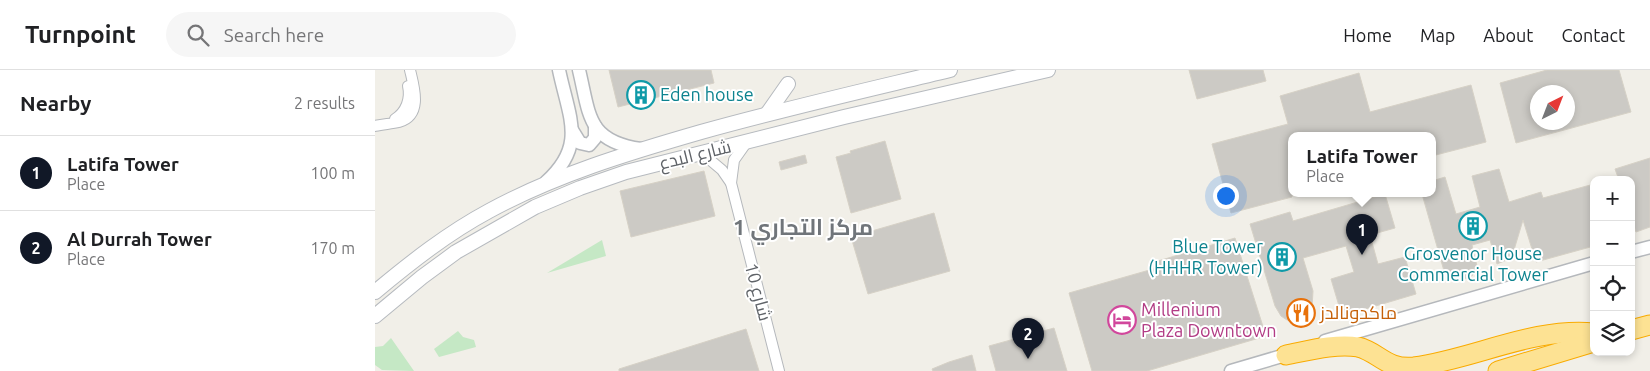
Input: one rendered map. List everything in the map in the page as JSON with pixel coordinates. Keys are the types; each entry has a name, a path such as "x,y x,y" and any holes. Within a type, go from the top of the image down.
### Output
{"highway":[{"path":"1635,329 1650,325"},
{"path":"1285,355 1351,346 1365,350 1392,365 1415,366 1547,336 1573,332 1590,333"},
{"path":"1498,371 1590,343"}],"main road":[{"name":"شارع البدع","path":"375,292 420,256 453,233 488,211 545,184 641,149 925,73 950,70"},
{"name":"شارع البدع","path":"375,316 456,252 535,207 580,188 626,172 844,117 1046,70"},
{"path":"767,114 788,84"}],"street":[{"path":"380,125 398,117 407,104 409,92 405,70"},
{"path":"380,125 401,122 413,110 416,98 410,70"},
{"path":"545,184 567,159 572,144 571,128 559,70"},
{"path":"579,70 588,110 595,126 603,136 617,144 641,149"},
{"path":"571,128 577,141 586,145 592,144 595,138 595,126"},
{"name":"شارع 10","path":"731,183 734,160 746,143"},
{"name":"شارع 10","path":"703,154 722,170 731,183 779,371"},
{"path":"1635,251 1650,247"},
{"path":"1231,371 1323,342 1590,264"}],"green space":[{"path":"602,240 606,256 547,273"},
{"path":"458,331 463,337 474,340 476,347 439,357 434,349"},
{"path":"391,338 414,371 382,370 375,365 375,347 383,346"}],"building":[{"name":"Eden house","path":"609,70 711,70 714,83 618,107"},
{"path":"1189,70 1263,70 1266,81 1197,99"},
{"path":"1547,70 1619,70 1631,112 1575,127 1575,85 1530,85 1530,130 1564,130 1516,143 1500,83"},
{"path":"1359,73 1370,112 1471,85 1486,142 1436,155 1436,132 1288,132 1288,197 1292,197 1231,213 1212,144 1288,124 1280,96"},
{"path":"885,141 901,199 851,213 836,157"},
{"path":"805,155 807,163 781,170 779,162"},
{"path":"1650,158 1650,227 1636,232 1635,176 1618,176 1615,169"},
{"path":"1499,169 1509,202 1541,192 1543,198 1590,185 1590,247 1536,262 1523,220 1514,250 1509,259 1497,264 1490,240 1472,245 1477,266 1472,276 1459,281 1448,276 1444,271 1423,197 1436,197 1436,180 1445,177 1456,214 1480,207 1472,176"},
{"path":"704,171 715,216 631,237 620,191"},
{"path":"1375,197 1386,197 1395,228 1370,235 1378,264 1405,257 1416,294 1342,316 1331,279 1354,272 1346,246 1303,258 1313,291 1312,308 1304,318 1296,321 1287,320 1281,316 1275,306 1250,224 1290,212 1293,221"},
{"path":"934,213 950,271 868,294 851,237"},
{"path":"1235,238 1266,336 1147,371 1092,371 1069,293 1160,267 1158,261"},
{"path":"1054,328 1067,371 996,371 989,346"},
{"path":"746,329 759,371 619,371 619,369"},
{"path":"972,355 976,371 933,371 932,369 949,362"}],"place":[{"name":"Eden house","path":"641,95"},
{"name":"Grosvenor House Commercial Tower","path":"1473,226"},
{"name":"Latifa Tower","path":"1362,255"},
{"name":"Blue Tower (HHHR Tower)","path":"1282,257"},
{"name":"ماكدونالدز","path":"1301,313"},
{"name":"Millenium Plaza Downtown","path":"1122,320"},
{"name":"Al Durrah Tower","path":"1028,359"}],"district":[{"name":"مركز التجاري 1","path":"803,227"}]}
